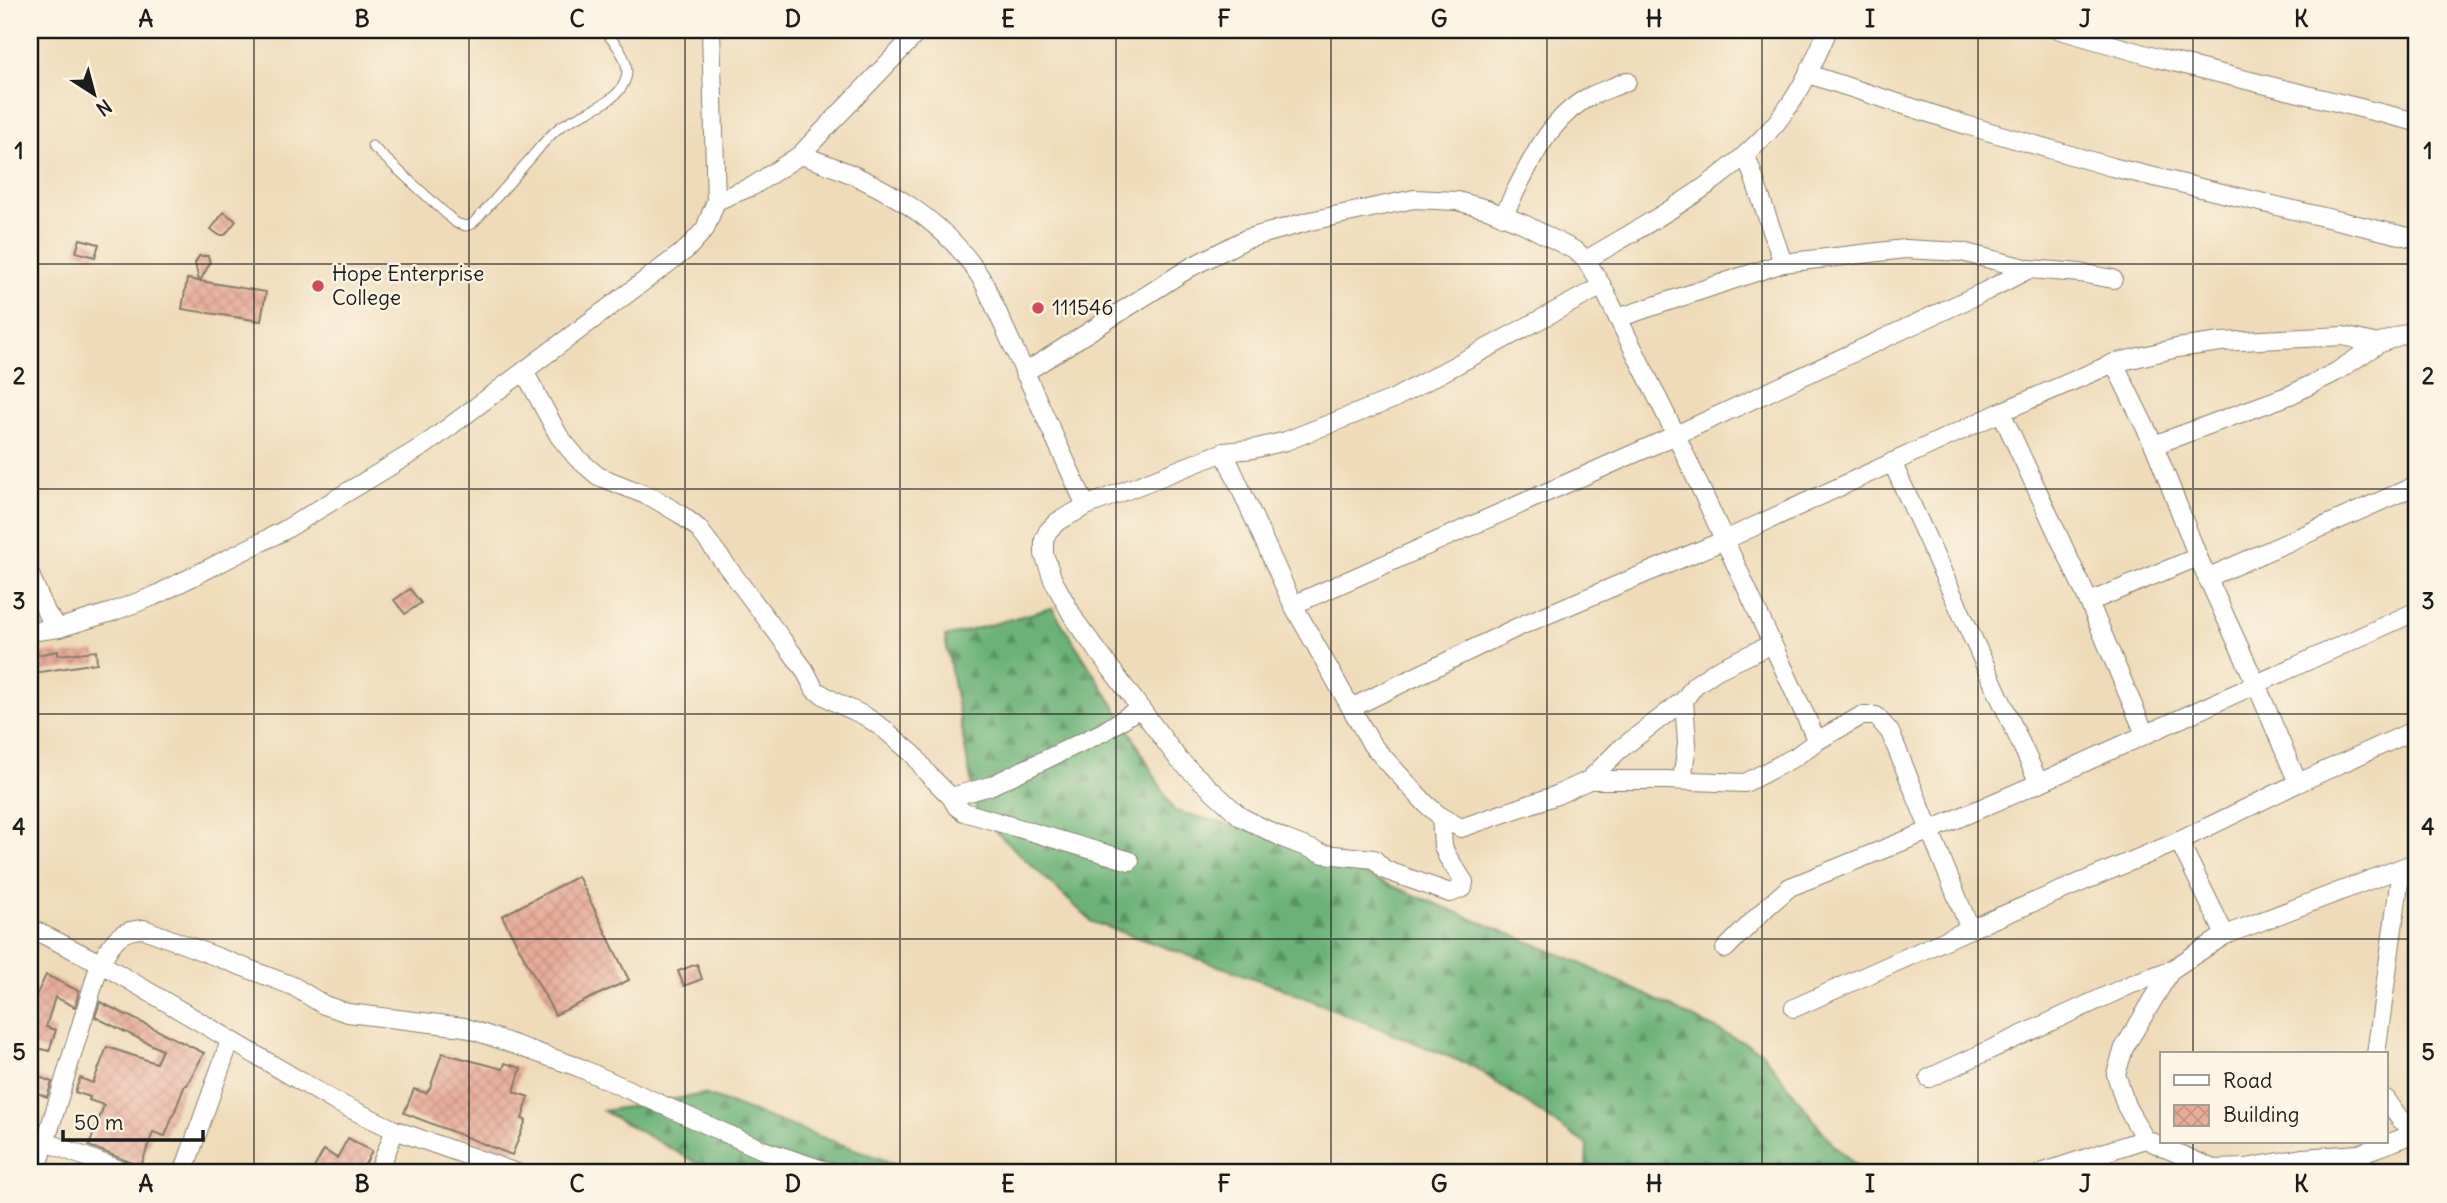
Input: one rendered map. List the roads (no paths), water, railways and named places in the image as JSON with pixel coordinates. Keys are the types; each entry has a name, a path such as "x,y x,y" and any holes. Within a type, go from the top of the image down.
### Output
{"street":[{"path":"30,632 59,628 154,596 283,531 425,445 687,248 705,229 716,201 711,30"},
{"path":"716,201 753,186 800,155 916,34 923,30"},
{"path":"1586,260 1660,215 1746,155 1786,111 1808,74 1828,30"},
{"path":"2060,30 2161,59 2417,122"},
{"path":"1808,74 2112,167 2417,239"},
{"path":"1503,216 1541,144 1561,118 1583,100 1627,82"},
{"path":"800,155 841,168 886,190 951,240 971,261 984,283 1086,506"},
{"path":"1746,155 1783,263"},
{"path":"1024,373 1191,267 1246,239 1310,221 1414,199 1457,201 1503,216 1569,248 1586,260 1602,286 1676,435 1817,741"},
{"path":"1618,318 1783,263 1905,249 1962,253 2029,269 2113,279"},
{"path":"1293,605 1676,435 2029,269"},
{"path":"1441,817 1443,846 1464,882 1463,888 1450,893 1385,870 1374,859 1324,854 1285,839 1241,817 1180,760 1076,622 1053,580 1044,554 1044,540 1057,522 1086,506 1224,452 1253,449 1286,441 1392,399 1602,286"},
{"path":"2154,444 2290,395 2336,372 2378,344 2417,329"},
{"path":"1351,708 1520,626 1724,540 2114,363 2177,348 2221,342 2343,336 2378,344"},
{"path":"2114,363 2154,444 2198,557 2298,783"},
{"path":"524,371 559,436 577,457 598,476 653,498 680,513 698,528 775,630 816,690 884,729 914,755 957,807 964,812 1129,861"},
{"path":"2001,412 2089,602 2145,734"},
{"path":"1224,452 1293,605 1372,745 1403,781 1441,817 1461,828 1557,795 1589,780 1619,750 1684,699 1695,685 1717,670 1772,644"},
{"path":"1892,462 2039,783"},
{"path":"2207,578 2417,485"},
{"path":"2089,602 2198,557"},
{"path":"30,575 47,614 59,628"},
{"path":"1725,949 1790,887 2039,783 2417,611"},
{"path":"1682,780 1687,744 1684,699"},
{"path":"951,797 990,786 1103,732 1140,708"},
{"path":"1589,780 1745,783 1795,757 1861,716 1876,716 1890,732 1970,929"},
{"path":"1794,1008 1970,929 2179,841 2417,729"},
{"path":"2179,841 2225,935"},
{"path":"1929,1078 2132,984 2171,970 2225,935 2409,865"},
{"path":"2376,1052 2409,865"},
{"path":"30,928 100,963 334,1101 395,1130 517,1173"},
{"path":"36,1173 100,963 117,937 132,929 144,929 293,986 324,1005 348,1013 464,1027 578,1067 763,1150 832,1173"},
{"path":"2171,970 2124,1048 2116,1074 2126,1107 2145,1139 2214,1171 2302,1158 2359,1154 2387,1144"},
{"path":"183,1173 230,1041"},
{"path":"2388,1102 2400,1119 2417,1133"},
{"path":"378,1173 395,1130"},
{"path":"2388,1144 2417,1133"},
{"path":"2041,1173 2061,1170 2145,1139"},
{"path":"46,1142 128,1173"},
{"path":"2359,1154 2365,1173"}],"lane":[{"path":"372,146 456,223 466,226 472,224 550,135 610,99 622,87 627,78 626,67 619,47 603,30"}],"place":[{"name":"Hope Enterprise College","path":"318,286"},
{"name":"111546","path":"1038,308"}]}
